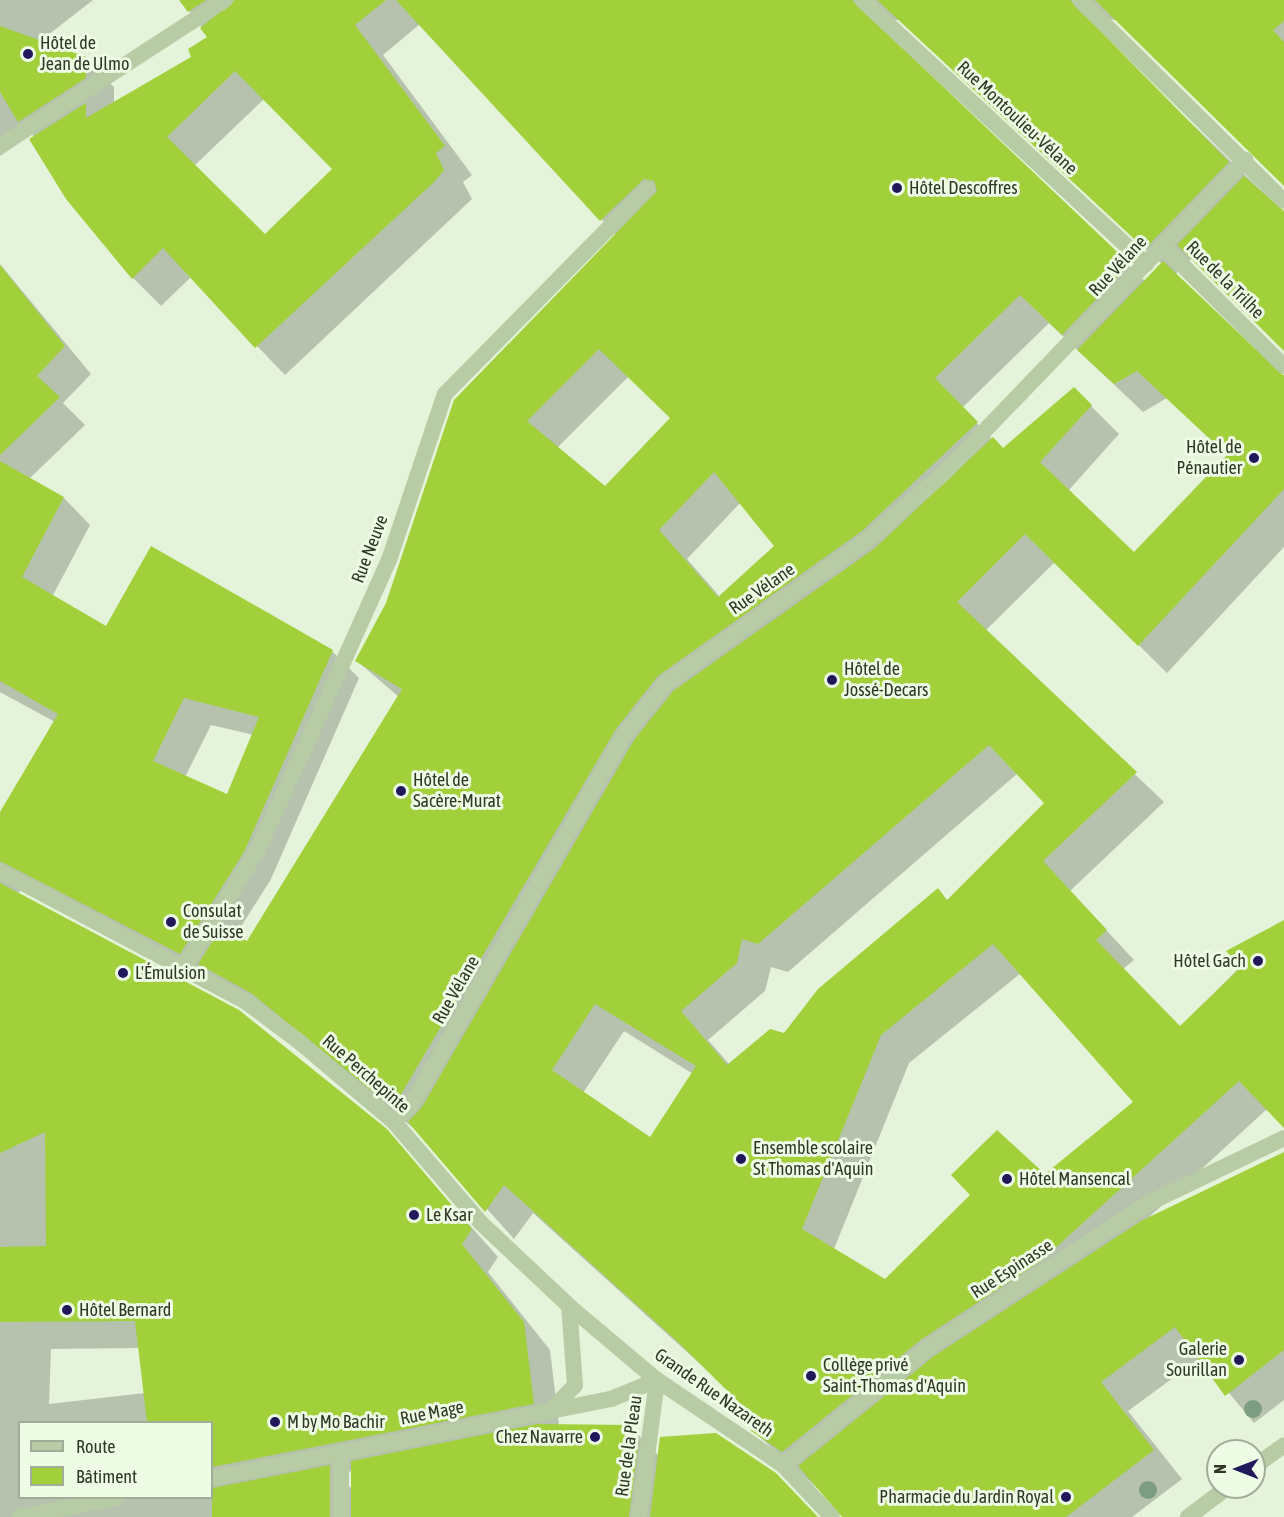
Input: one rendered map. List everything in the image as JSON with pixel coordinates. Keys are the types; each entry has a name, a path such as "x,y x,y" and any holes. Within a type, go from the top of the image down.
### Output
{"street":[{"path":"0,146 225,0"},
{"name":"Rue Montoulieu-Vélane","path":"862,0 1146,264"},
{"path":"1080,0 1245,160 1284,201"},
{"name":"Rue Vélane","path":"394,1122 413,1102 625,734 666,683 869,539 982,435 1245,160"},
{"name":"Rue Neuve","path":"184,967 257,851 306,745 389,560 445,394 647,189"},
{"name":"Rue de la Trilhe","path":"1163,246 1284,366"},
{"name":"Rue Perchepinte","path":"0,871 245,1001 394,1122 480,1222 569,1306"},
{"name":"Rue Espinasse","path":"783,1465 928,1348 1011,1293 1149,1203 1284,1138"},
{"path":"554,1407 575,1385 569,1306"},
{"name":"Grande Rue Nazareth","path":"569,1306 657,1380 783,1465 832,1517"},
{"name":"Rue Mage","path":"213,1478 554,1407 635,1394 657,1380"},
{"name":"Rue de la Pleau","path":"639,1517 657,1380"},
{"path":"1266,1458 1284,1445"},
{"path":"341,1452 341,1517"},
{"path":"20,1517 106,1499"},
{"path":"1188,1517 1212,1499"}],"building":[{"path":"179,0 206,0 188,12"},
{"path":"235,0 386,0 355,25 445,146 436,153 444,170 434,182 255,348 163,248 132,279 66,199 29,139 86,103 86,118 191,57 188,49 207,37 200,28","holes":["235,71 332,169 265,234 167,137"]},
{"path":"396,0 852,0 1130,264 1062,335 1020,295 935,378 978,422 862,531 658,676 616,729 393,1108 251,993 198,964 221,928 247,941 402,689 355,661 386,603 454,400 657,191 654,181 644,179 600,221","holes":["599,349 670,418 605,486 527,421","714,472 774,546 718,597 659,530"]},
{"path":"877,0 1070,0 1229,162 1145,249"},
{"path":"1095,0 1284,0 1284,21 1273,30 1284,42 1284,186"},
{"name":"Hôtel de Jean de Ulmo","path":"0,26 86,57 86,78 18,122 0,92"},
{"path":"1244,176 1284,211 1284,351 1177,245"},
{"path":"1163,261 1284,376 1284,489 1138,646 1025,534 957,602 1137,772 1043,861 1107,930 1096,940 1180,1026 1241,967 1226,951 1284,920 1284,1128 1239,1081 1041,1261 922,1339 782,1452 750,1430 766,1429 678,1342 504,1185 485,1212 408,1122 422,1107 634,740 673,691 875,548 993,437 1003,448 1074,387 1092,405 1040,462 1134,552 1227,455 1137,371 1114,384 1077,350","holes":["989,745 1044,803 947,900 938,888 818,989 784,1033 770,1029 727,1065 681,1011 737,963 742,939 758,944","993,944 1133,1102 1045,1174 997,1130 951,1175 970,1195 885,1279 802,1229 881,1035","595,1004 696,1066 650,1137 552,1070"]},
{"path":"0,265 65,346 37,376 60,397 0,455"},
{"path":"0,461 64,497 22,577 106,626 151,546 333,650 244,852 180,954 0,861 0,812 58,714 0,681","holes":["184,698 259,717 227,794 153,761"]},
{"path":"0,883 239,1010 387,1129 472,1229 462,1244 524,1322 534,1404 213,1467 213,1421 147,1421 135,1321 0,1322 0,1247 46,1246 45,1132 0,1153"},
{"path":"1284,1152 1284,1350 1225,1396 1175,1327 1101,1382 1154,1450 1066,1517 842,1517 798,1466 934,1356 1141,1221"},
{"path":"537,1424 631,1425 629,1439 639,1438 629,1517 351,1517 351,1461"},
{"path":"716,1433 776,1473 818,1517 650,1517 660,1437"},
{"path":"330,1465 330,1517 212,1517 213,1488"}],"place":[{"name":"Hôtel de Jean de Ulmo","path":"28,54"},
{"name":"Hôtel Descoffres","path":"897,188"},
{"name":"Hôtel de Pénautier","path":"1254,458"},
{"name":"Hôtel de Jossé-Decars","path":"832,680"},
{"name":"Hôtel de Sacère-Murat","path":"401,791"},
{"name":"Consulat de Suisse","path":"171,922"},
{"name":"Hôtel Gach","path":"1258,961"},
{"name":"L'Émulsion","path":"123,973"},
{"name":"Ensemble scolaire St Thomas d'Aquin","path":"741,1159"},
{"name":"Hôtel Mansencal","path":"1007,1179"},
{"name":"Le Ksar","path":"414,1215"},
{"name":"Hôtel Bernard","path":"67,1310"},
{"name":"Galerie Sourillan","path":"1239,1360"},
{"name":"Collège privé Saint-Thomas d'Aquin","path":"811,1376"},
{"name":"M by Mo Bachir","path":"275,1422"},
{"name":"Chez Navarre","path":"595,1437"},
{"name":"Pharmacie du Jardin Royal","path":"1066,1497"}]}
